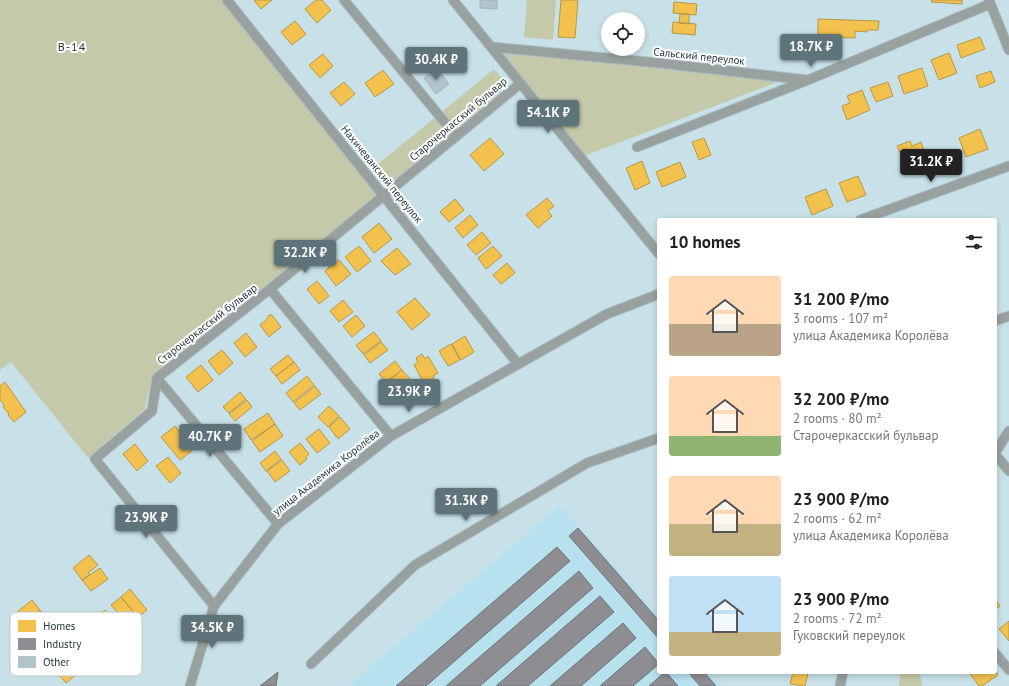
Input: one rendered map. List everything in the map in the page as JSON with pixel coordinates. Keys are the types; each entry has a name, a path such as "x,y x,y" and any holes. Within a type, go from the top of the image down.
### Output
{"street":[{"name":"Нахичеванский переулок","path":"227,0 518,364"},
{"path":"344,0 456,136"},
{"path":"453,0 657,252"},
{"path":"989,2 1009,50"},
{"name":"Сальский переулок","path":"638,147 808,80 989,2"},
{"name":"Сальский переулок","path":"492,47 650,62 808,80"},
{"name":"Старочеркасский бульвар","path":"214,606 95,459 152,411 158,378 270,289 521,83"},
{"path":"866,218 1009,166"},
{"path":"270,289 391,436"},
{"name":"улица Академика Королёва","path":"190,686 214,606 278,524 391,436 607,314 657,295"},
{"path":"997,320 1009,316"},
{"path":"158,378 278,524"},
{"path":"997,451 1009,431"},
{"path":"311,664 415,565 587,463 657,439"},
{"path":"997,456 1009,471"},
{"path":"997,655 1009,670"},
{"path":"840,686 843,674"}],"shaded area":[{"path":"560,505 657,614 657,674 711,674 722,686 351,686 349,685"}],"green space":[{"path":"0,0 221,0 378,195 152,377 145,409 88,458 11,362 0,370"},
{"path":"527,0 556,0 553,40 524,37"},
{"path":"506,53 777,79 775,83 584,156 503,56"},
{"path":"494,69 508,86 391,183 377,165"},
{"path":"899,674 920,674 922,686 899,686"}],"building: Homes":[{"path":"254,0 272,0 261,9"},
{"path":"316,0 322,0 331,10 317,23 305,9"},
{"path":"561,0 578,0 575,38 558,37"},
{"path":"932,0 962,0 962,4 931,2"},
{"path":"674,2 697,4 696,15 673,13"},
{"path":"680,14 689,14 689,24 679,23"},
{"path":"818,19 879,21 878,30 867,30 867,32 855,31 855,38 818,37"},
{"path":"295,21 306,34 292,45 281,32"},
{"path":"673,22 696,24 695,35 672,33"},
{"path":"980,37 985,49 961,58 957,45"},
{"path":"949,53 957,73 939,80 931,60"},
{"path":"323,54 333,66 320,78 309,65"},
{"path":"922,68 928,86 904,94 898,76"},
{"path":"383,70 394,84 375,97 365,83"},
{"path":"991,71 995,82 980,88 976,76"},
{"path":"344,82 355,94 341,106 330,93"},
{"path":"888,82 893,96 876,102 870,88"},
{"path":"862,90 870,110 847,120 842,106 850,103 847,96"},
{"path":"980,129 988,149 966,157 959,138"},
{"path":"490,138 504,154 484,171 470,155"},
{"path":"704,138 711,155 699,160 692,142"},
{"path":"910,141 912,146 921,142 927,158 906,166 897,146"},
{"path":"944,150 950,164 938,169 933,154"},
{"path":"642,161 650,183 635,190 626,168"},
{"path":"680,162 686,177 662,187 656,172"},
{"path":"858,176 866,195 847,202 839,183"},
{"path":"826,189 833,206 812,215 805,197"},
{"path":"547,198 554,206 548,211 552,216 538,228 526,215"},
{"path":"455,199 464,210 449,222 440,212"},
{"path":"470,215 478,225 463,238 455,228"},
{"path":"379,223 392,239 374,253 362,237"},
{"path":"482,232 491,243 476,255 467,245"},
{"path":"359,246 371,261 357,272 345,257"},
{"path":"493,246 502,256 486,269 478,258"},
{"path":"397,248 411,264 395,275 381,261"},
{"path":"339,260 351,274 336,286 325,271 329,268 329,264 332,262 335,263"},
{"path":"507,263 515,273 501,284 493,275"},
{"path":"317,281 329,296 319,304 307,289"},
{"path":"415,298 430,315 412,330 397,312"},
{"path":"343,300 353,312 339,322 330,311"},
{"path":"269,315 272,315 281,327 269,337 260,325"},
{"path":"356,315 365,326 352,337 343,326"},
{"path":"374,332 381,341 363,354 356,345"},
{"path":"246,333 257,347 245,357 234,343"},
{"path":"465,336 474,352 461,360 452,344"},
{"path":"381,342 388,350 370,363 364,355"},
{"path":"451,344 460,360 448,366 439,351"},
{"path":"222,350 233,363 219,375 208,361"},
{"path":"422,354 425,359 428,356 438,373 428,382 426,379 423,381 414,365 418,362 416,358"},
{"path":"288,355 294,362 276,376 270,369"},
{"path":"395,361 402,370 386,382 379,374"},
{"path":"294,362 300,370 282,384 276,376"},
{"path":"201,365 213,380 198,392 186,377"},
{"path":"402,370 410,379 394,392 386,383"},
{"path":"307,376 314,385 293,402 286,393"},
{"path":"5,382 26,412 14,422 8,415 9,414 3,407 4,405 0,400 0,386"},
{"path":"315,386 321,394 300,410 294,403"},
{"path":"240,392 246,399 229,413 223,407"},
{"path":"247,400 252,407 235,421 229,414"},
{"path":"329,406 339,416 328,427 318,417"},
{"path":"268,413 275,424 251,440 244,429"},
{"path":"340,417 350,429 338,439 329,427"},
{"path":"275,424 283,436 260,452 252,441"},
{"path":"175,426 194,449 180,460 161,437"},
{"path":"319,429 330,443 317,453 306,439"},
{"path":"300,443 309,454 306,457 307,459 300,465 289,452"},
{"path":"135,444 148,461 137,471 123,454"},
{"path":"275,451 281,459 266,471 260,463"},
{"path":"168,457 181,473 170,483 156,466"},
{"path":"282,460 290,471 275,482 267,471"},
{"path":"89,555 98,565 82,580 73,568"},
{"path":"100,568 108,579 91,591 82,580"},
{"path":"130,589 147,610 142,614 142,612 134,612 121,597"},
{"path":"121,597 134,612 117,612 111,605"},
{"path":"32,600 40,610 38,612 17,612"},
{"path":"1009,621 1009,641 999,629"},
{"path":"997,673 998,675 982,686 979,686 970,674"},
{"path":"792,674 808,674 805,686 790,684"},
{"path":"60,676 75,676 66,683"}],"building: Industry":[{"path":"578,528 657,619 657,637 569,536"},
{"path":"557,547 570,561 426,686 396,686"},
{"path":"579,571 593,588 480,686 446,686"},
{"path":"600,596 614,612 528,686 496,686"},
{"path":"623,623 636,638 581,686 550,686"},
{"path":"645,647 657,662 657,666 633,686 600,686"},
{"path":"278,672 276,686 260,686"},
{"path":"663,674 668,674 678,686 649,686"},
{"path":"690,674 706,674 716,686 700,686"}],"building: Other":[{"path":"480,0 497,0 497,9 480,8"},
{"path":"437,68 449,84 436,94 424,78"}],"district":[{"name":"В-14","path":"72,47"}]}
